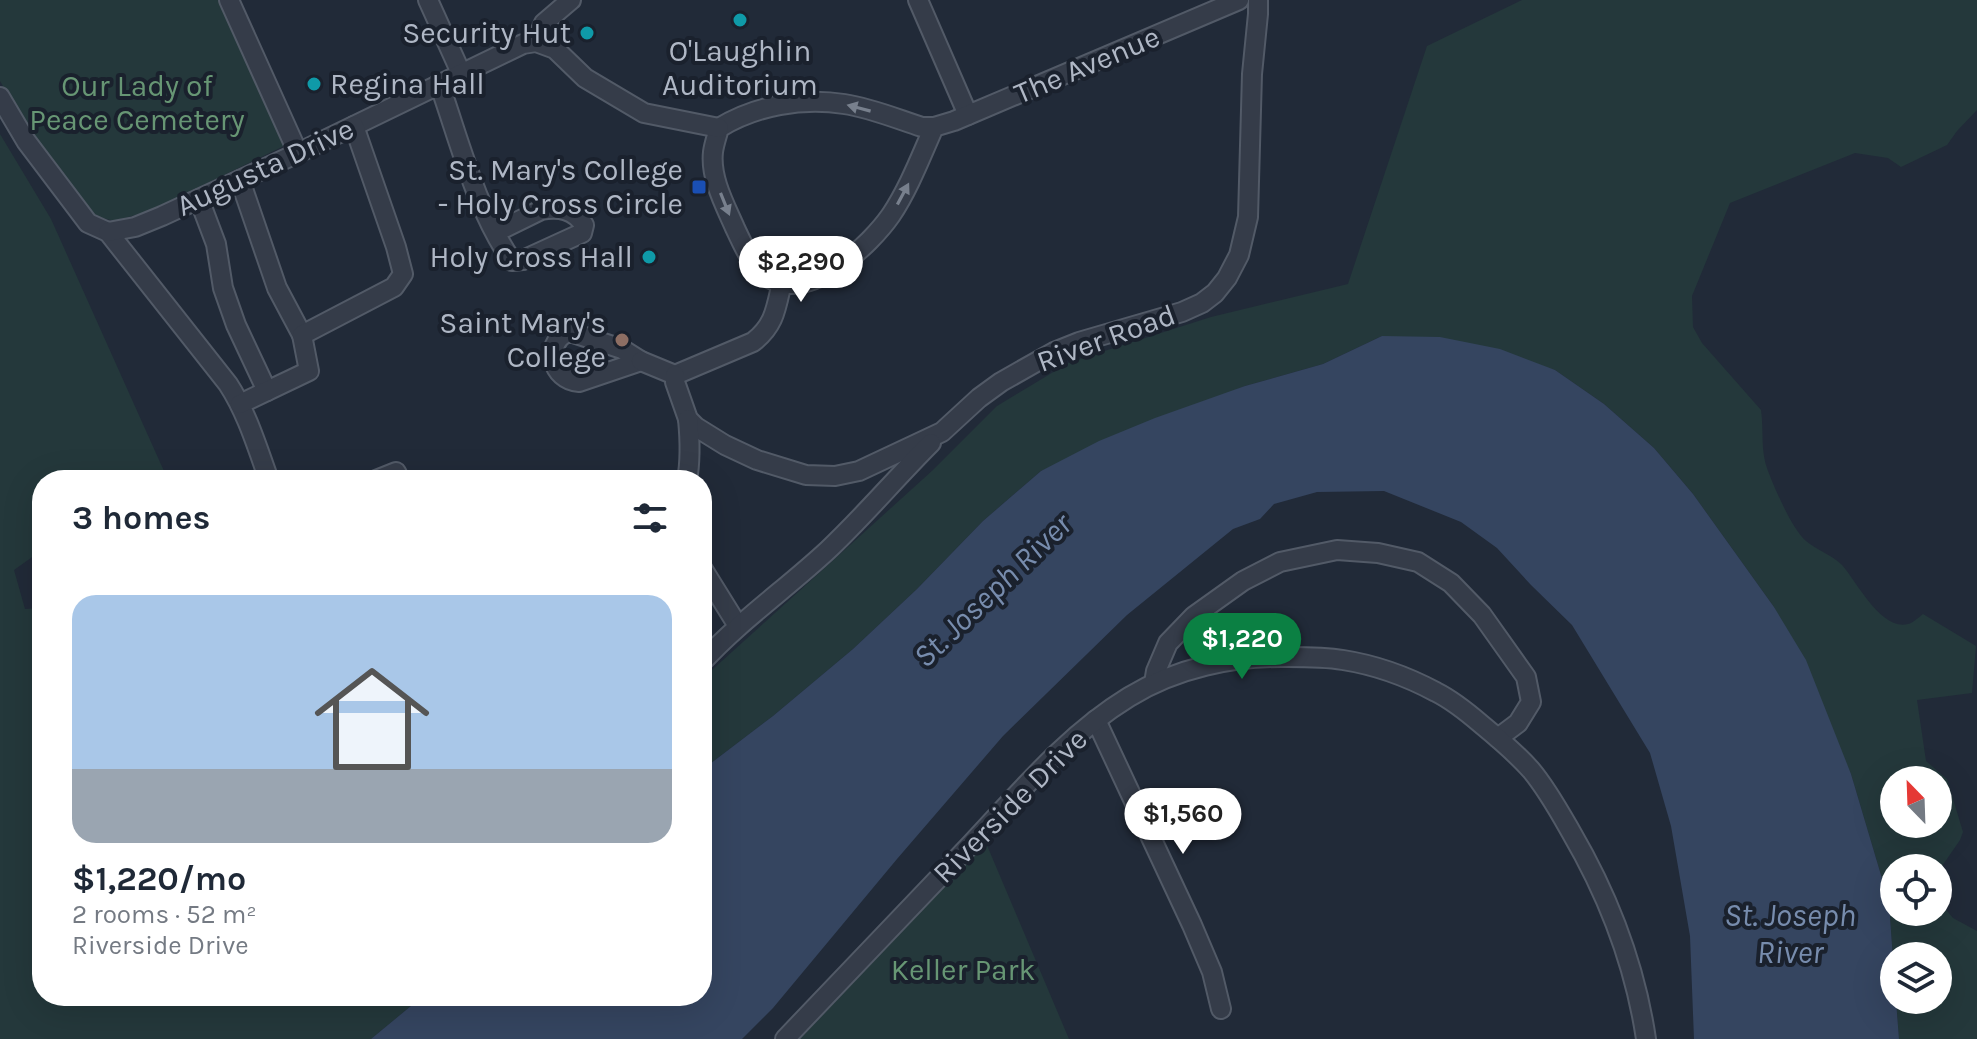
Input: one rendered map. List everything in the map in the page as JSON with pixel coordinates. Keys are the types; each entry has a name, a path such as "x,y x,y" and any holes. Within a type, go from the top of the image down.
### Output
{"street":[{"path":"229,0 298,153"},
{"path":"428,0 461,73"},
{"path":"571,0 544,23 536,42 555,49 585,78 644,113 719,128 733,119 761,110 819,101 846,104 922,127 934,127 904,193 880,230 841,265 815,279 795,284 775,281 760,270 746,253 716,179 713,155 719,128"},
{"path":"918,0 968,115"},
{"name":"The Avenue","path":"934,127 1239,0"},
{"name":"River Road","path":"688,419 725,445 785,469 806,475 835,476 859,471 942,432 979,398 1030,364 1079,342 1182,312 1202,303 1227,278 1239,255 1248,217 1250,105 1258,0"},
{"name":"Augusta Drive","path":"108,232 135,227 199,199 514,47 536,42"},
{"path":"439,83 477,193 496,232"},
{"path":"0,97 26,141 88,223 108,232 228,384 240,404 265,470"},
{"path":"302,335 394,287 403,274 354,126"},
{"path":"240,180 277,288 302,335 309,371 240,404"},
{"path":"199,199 216,244 223,288 236,325 267,391"},
{"path":"641,361 675,375 753,342 770,326 782,282"},
{"path":"675,375 688,419 691,443 689,470"},
{"path":"712,652 828,550 942,432"},
{"path":"1154,683 1168,643 1194,616 1243,581 1280,562 1337,550 1378,553 1418,562 1451,583 1482,615 1526,677 1531,702 1518,723 1498,738"},
{"path":"712,584 738,626"},
{"name":"Riverside Drive","path":"785,1039 1034,775 1096,720 1128,697 1177,674 1205,665 1277,657 1344,660 1414,681 1470,714 1530,770 1552,799 1592,871 1622,938 1646,1039"},
{"path":"1096,720 1212,972 1221,1009"}],"green space":[{"name":"Our Lady of Peace Cemetery","path":"0,0 222,0 286,145 150,211 114,221 92,215 22,119 0,81"},
{"path":"1522,0 1977,0 1977,110 1947,145 1901,167 1888,158 1855,153 1730,203 1692,296 1693,327 1702,343 1761,410 1766,463 1795,528 1810,544 1842,565 1870,604 1888,620 1908,624 1923,614 1976,646 1972,693 1917,700 1926,761 1932,766 1880,766 1880,838 1952,838 1952,796 1963,832 1950,854 1880,854 1880,872 1851,774 1774,607 1693,494 1654,448 1604,404 1555,370 1382,336 1323,364 1245,386 1041,471 983,521 853,649 712,762 712,670 933,470 997,406 1070,362 1211,317 1348,284 1427,46"},
{"path":"0,134 51,219 164,470 32,470 32,557 14,570 25,609 32,609 32,1006 411,1006 371,1039 0,1039"},
{"name":"Keller Park","path":"986,843 1069,1039 800,1039"},
{"path":"1952,917 1977,931 1977,1039 1899,1039 1897,1014 1952,1014 1952,942 1892,942 1891,926 1952,926"}],"water":[{"name":"St. Joseph River","path":"1382,336 1440,337 1500,349 1555,370 1604,404 1654,448 1693,494 1774,607 1806,660 1851,774 1880,872 1880,926 1891,926 1892,942 1880,942 1880,1014 1897,1014 1899,1039 1694,1039 1690,936 1671,826 1650,753 1572,625 1497,548 1461,522 1384,491 1317,492 1274,504 1260,519 1233,529 1127,615 1003,736 773,1008 742,1039 371,1039 411,1006 712,1006 712,762 853,649 983,521 1041,471 1099,441 1245,386 1323,364"}],"place":[{"name":"O'Laughlin Auditorium","path":"740,20"},
{"name":"Security Hut","path":"587,33"},
{"name":"Regina Hall","path":"314,84"},
{"name":"St. Mary's College - Holy Cross Circle","path":"699,187"},
{"name":"Holy Cross Hall","path":"649,257"},
{"name":"Saint Mary's College","path":"622,340"}]}
